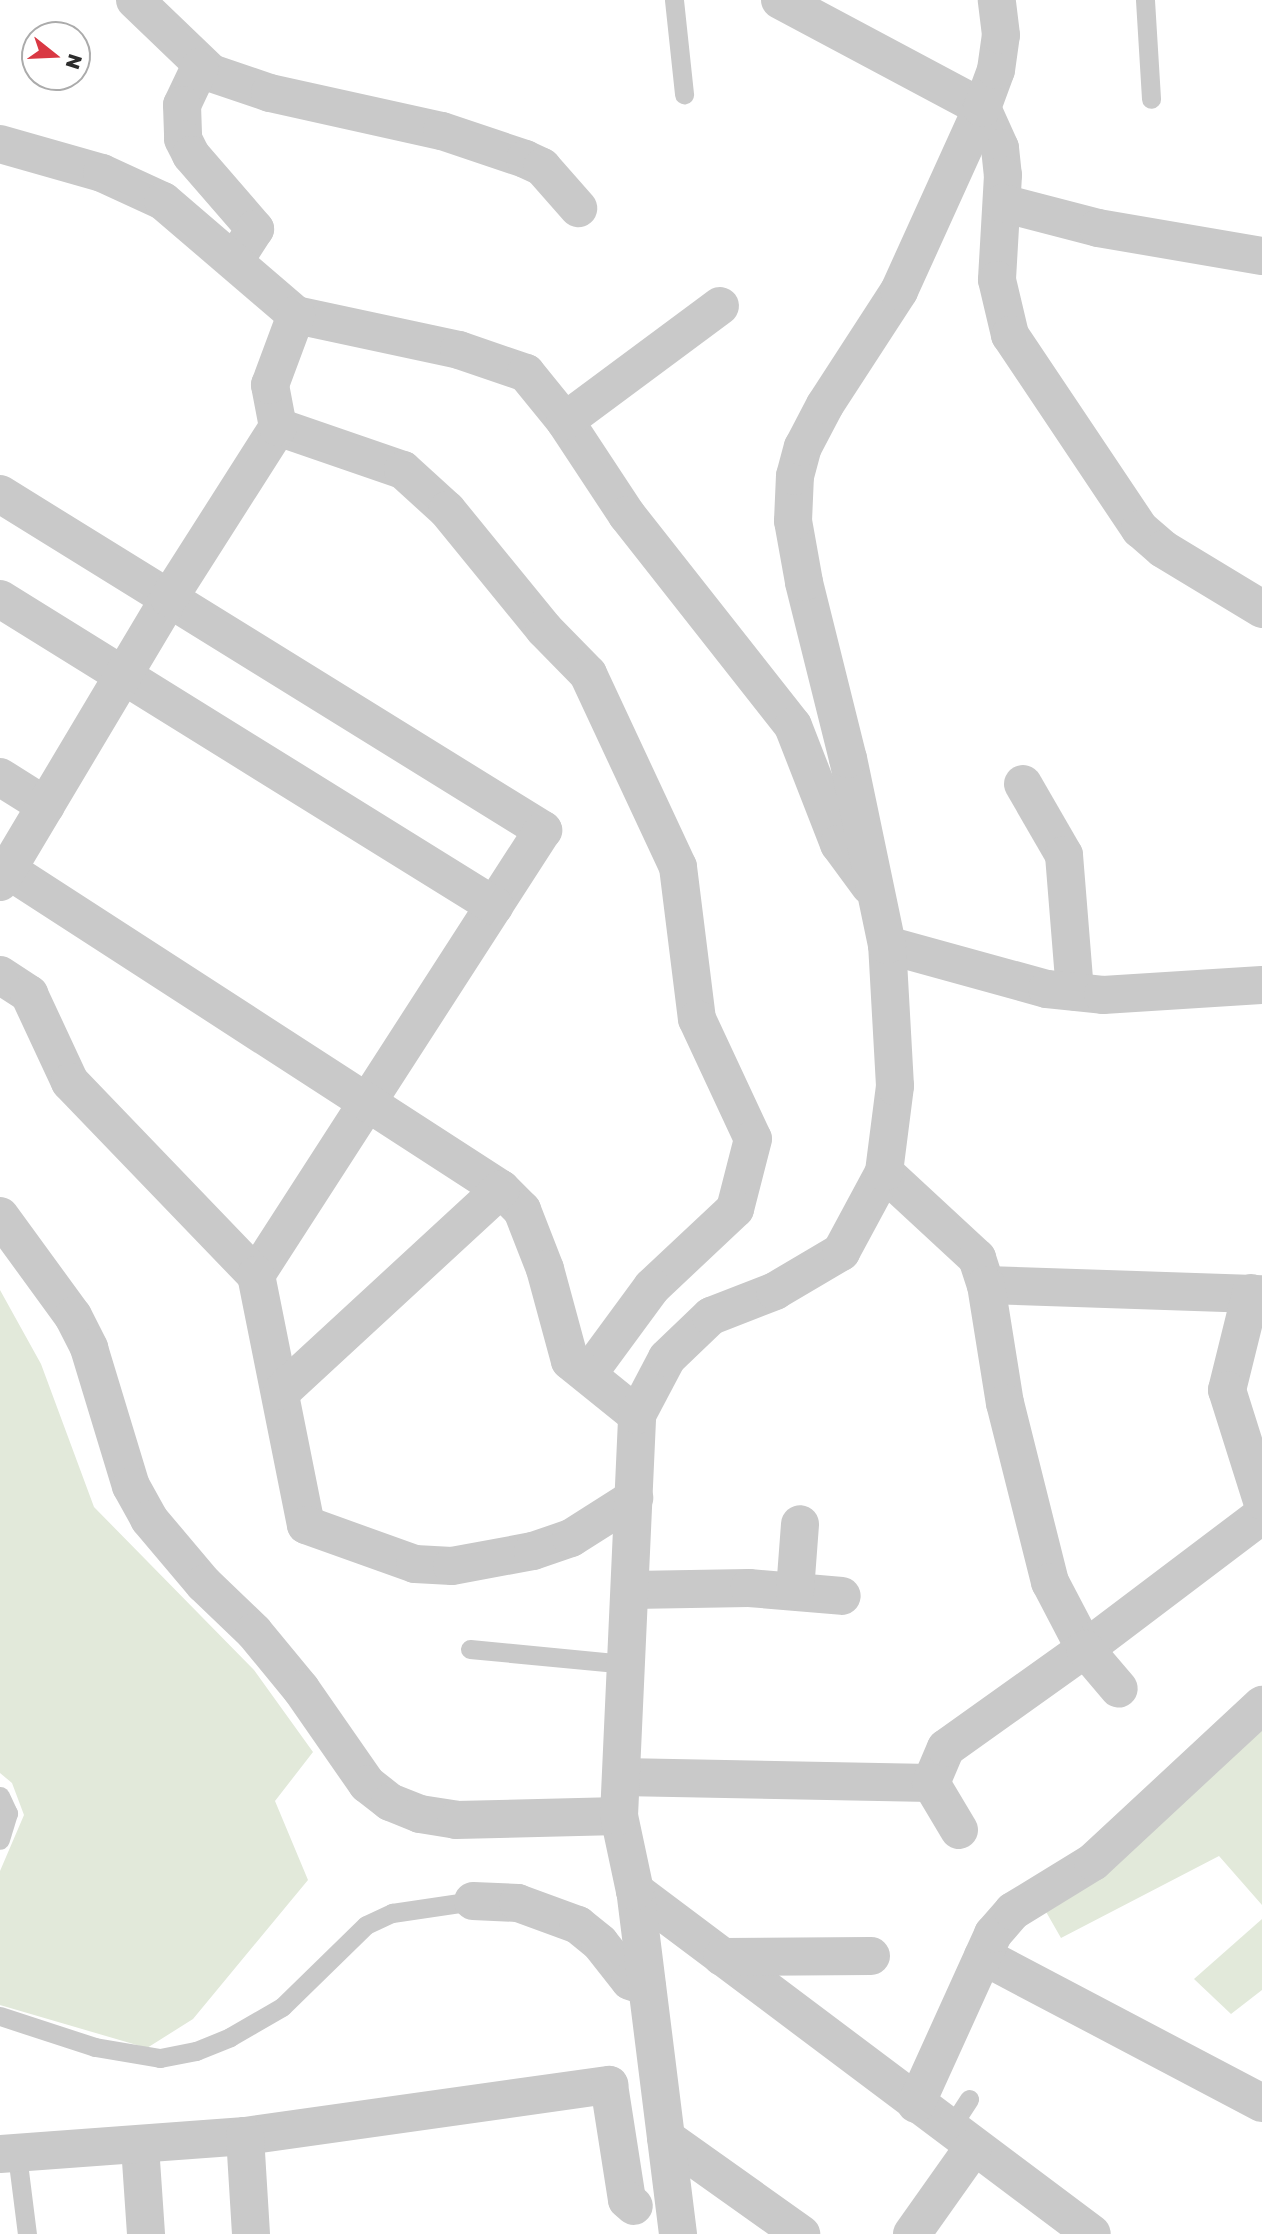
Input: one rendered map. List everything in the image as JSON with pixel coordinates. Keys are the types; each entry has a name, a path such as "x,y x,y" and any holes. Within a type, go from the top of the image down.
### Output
{"street":[{"path":"135,0 200,67 270,93 442,131 525,159 542,167 578,208"},
{"path":"780,0 982,108 1000,148 1002,203 997,280 1000,306 1010,335 1140,529 1163,549 1262,608"},
{"path":"678,2234 635,1891 619,1816 632,1590 637,1415 667,1358 711,1316 775,1291 841,1252 884,1172 895,1086 887,946 848,759 804,582 793,521 794,476 803,447 825,405 898,290 982,108 996,70 1001,36 997,0"},
{"path":"200,67 182,105 183,139 191,155 255,229 234,261"},
{"path":"0,144 102,173 163,201 296,315 459,350 526,373 565,421 627,515 793,726 839,844 874,890"},
{"path":"1002,203 1098,228 1262,256"},
{"path":"565,421 720,306"},
{"path":"296,315 270,385 278,426 169,598 4,876 369,1103 501,1189 522,1210 545,1269 570,1361 637,1415"},
{"path":"278,426 403,470 447,510 544,629 589,674 678,867 697,1019 753,1139 735,1209 652,1287 588,1374"},
{"path":"0,494 544,830 256,1275"},
{"path":"0,599 495,906"},
{"path":"0,777 46,806"},
{"path":"1023,784 1064,855 1075,992"},
{"path":"887,946 1047,989 1103,995 1262,985"},
{"path":"0,975 29,994 70,1082 256,1275 282,1391 306,1525 415,1564 452,1566 533,1551 570,1538 634,1498"},
{"path":"884,1172 977,1258 986,1285 1005,1403 1051,1582 1085,1649 1119,1689"},
{"path":"282,1391 501,1189"},
{"path":"0,1216 73,1316 89,1348 131,1486 149,1519 262,1642 367,1784 390,1802 420,1814 456,1820 619,1816"},
{"path":"986,1285 1257,1294 1227,1390 1262,1502"},
{"path":"931,1783 946,1748 1085,1649 1262,1515"},
{"path":"796,1591 800,1524"},
{"path":"632,1590 796,1591 842,1597"},
{"path":"916,2104 993,1934 1013,1910 1093,1862 1262,1704"},
{"path":"621,1777 931,1783"},
{"path":"931,1783 959,1830"},
{"path":"635,1891 916,2104 963,2126 1092,2234"},
{"path":"473,1901 517,1903 578,1925 600,1943 630,1981 647,1987"},
{"path":"722,1957 871,1956"},
{"path":"983,1956 1262,2104"},
{"path":"8,2155 246,2136 609,2085 627,2200 635,2220"},
{"path":"635,2220 632,2179 641,2102 659,2088"},
{"path":"912,2234 963,2126"},
{"path":"246,2136 251,2234"},
{"path":"666,2138 801,2234"},
{"path":"140,2146 146,2234"}],"lane":[{"path":"674,0 684,94"},
{"path":"1145,0 1151,99"},
{"path":"470,1649 627,1664"},
{"path":"0,1796 8,1813 0,1840"},
{"path":"0,2016 96,2047 160,2058 196,2051 230,2037 282,2007 366,1925 392,1913 473,1901"},
{"path":"8,2155 27,2234"}],"green space":[{"path":"0,1290 41,1364 94,1507 254,1670 313,1752 275,1801 308,1880 193,2019 147,2048 0,2005 0,1871 24,1815 12,1783 0,1773"},
{"path":"1262,1727 1262,1905 1219,1856 1061,1938 1037,1896"},
{"path":"1262,1919 1262,1990 1231,2014 1194,1979"}]}
